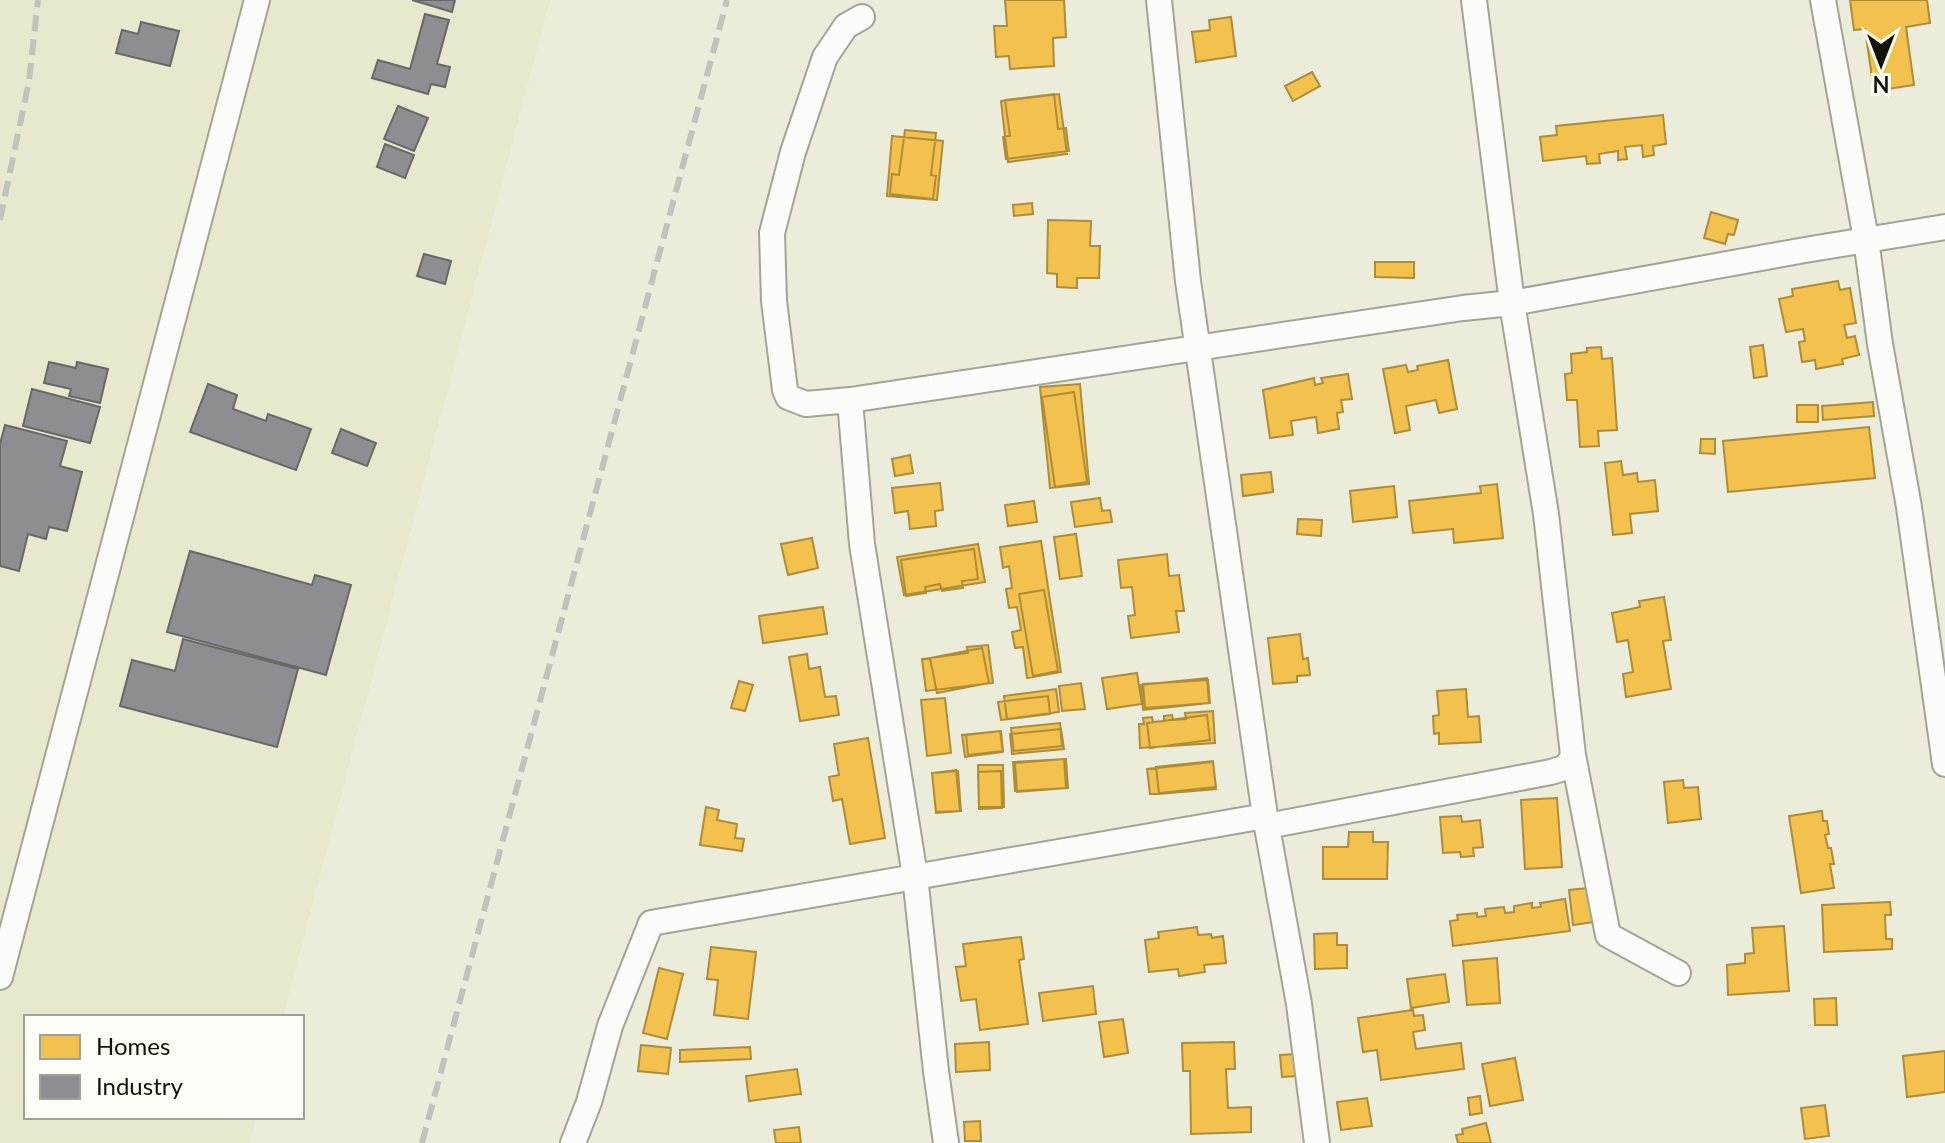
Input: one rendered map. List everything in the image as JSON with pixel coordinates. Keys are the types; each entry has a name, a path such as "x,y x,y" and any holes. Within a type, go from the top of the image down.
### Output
{"street":[{"path":"0,977 257,0"},
{"path":"1159,0 1188,281 1266,821 1299,1004 1317,1143"},
{"path":"1474,0 1512,303 1546,514 1573,755 1608,935 1678,973"},
{"path":"1823,0 1866,239 1880,344 1909,507 1945,764"},
{"path":"862,17 846,26 825,57 793,152 772,233 774,301 785,390 788,397 806,404 1512,303 1945,227"},
{"path":"850,400 862,544 915,876 946,1143"},
{"path":"573,1143 589,1102 610,1026 651,923 915,876 1551,772 1567,767 1573,755"}],"shaded area":[{"path":"0,0 550,0 284,1015 24,1015 24,1119 256,1119 250,1143 0,1143"}],"building: Homes":[{"path":"1005,0 1064,0 1066,37 1053,38 1054,66 1010,69 1009,56 996,57 994,26 1007,26"},
{"path":"1850,0 1927,0 1930,23 1906,27 1914,85 1874,91 1865,29 1854,30"},
{"path":"1231,17 1236,56 1196,62 1192,32 1210,30 1209,20"},
{"path":"1312,72 1320,86 1293,101 1285,86"},
{"path":"1054,94 1058,129 1066,128 1069,151 1006,159 1003,137 1010,136 1005,100"},
{"path":"1059,94 1067,154 1008,162 1001,101"},
{"path":"1663,115 1666,144 1653,146 1654,155 1643,157 1642,145 1625,147 1627,159 1618,160 1618,151 1599,154 1600,163 1587,164 1586,156 1543,161 1540,137 1557,135 1556,126"},
{"path":"905,130 936,133 931,175 936,176 933,199 890,194 892,174 899,175"},
{"path":"892,136 943,141 937,200 887,196"},
{"path":"1032,203 1033,214 1014,216 1013,205"},
{"path":"1711,212 1738,220 1734,235 1728,234 1725,244 1704,238"},
{"path":"1048,220 1091,221 1090,246 1100,246 1099,278 1077,278 1077,288 1057,287 1057,274 1047,273"},
{"path":"1375,262 1414,262 1414,278 1375,277"},
{"path":"1838,281 1840,290 1850,288 1856,323 1844,325 1847,338 1855,336 1859,355 1842,359 1843,364 1816,369 1815,360 1802,362 1799,342 1805,341 1803,329 1786,332 1779,299 1793,296 1792,289"},
{"path":"1763,345 1767,376 1754,378 1750,347"},
{"path":"1601,347 1602,359 1612,358 1617,430 1598,431 1599,446 1580,447 1577,400 1567,400 1565,374 1572,373 1571,354"},
{"path":"1448,360 1457,409 1439,413 1436,400 1406,406 1410,430 1395,433 1383,369 1406,365 1408,372 1418,370 1417,366"},
{"path":"1348,374 1352,399 1341,400 1343,412 1337,413 1339,429 1318,433 1316,417 1291,421 1293,435 1270,438 1263,390 1314,378 1315,385 1323,383 1321,378"},
{"path":"1080,384 1089,484 1050,488 1040,387"},
{"path":"1074,392 1087,482 1055,487 1042,397"},
{"path":"1873,402 1874,416 1823,420 1822,406"},
{"path":"1797,405 1818,405 1818,422 1797,422"},
{"path":"1869,427 1875,478 1728,492 1723,441"},
{"path":"1701,439 1715,439 1715,454 1700,453"},
{"path":"910,455 913,473 895,476 892,459"},
{"path":"1621,461 1623,475 1637,473 1638,482 1655,480 1658,511 1630,514 1632,533 1613,535 1605,463"},
{"path":"1271,472 1273,492 1243,496 1241,475"},
{"path":"940,483 943,510 935,511 936,526 910,529 908,511 895,513 892,488"},
{"path":"1497,484 1503,538 1454,543 1453,529 1413,533 1409,501 1481,493 1480,486"},
{"path":"1394,486 1397,517 1353,522 1350,491"},
{"path":"1100,498 1102,511 1110,510 1112,522 1075,527 1071,502"},
{"path":"1034,501 1037,522 1008,526 1005,505"},
{"path":"1298,519 1322,520 1321,536 1297,534"},
{"path":"1076,534 1082,576 1060,579 1054,537"},
{"path":"812,538 818,568 788,575 781,544"},
{"path":"1041,541 1061,672 1027,678 1023,647 1015,648 1012,632 1021,630 1017,607 1009,608 1006,589 1012,588 1009,566 1003,568 1000,547"},
{"path":"978,544 985,582 904,595 897,557"},
{"path":"974,549 978,579 962,581 963,588 942,591 940,584 925,587 926,593 906,596 901,560"},
{"path":"1167,554 1169,576 1179,575 1184,611 1176,611 1179,632 1131,638 1128,616 1135,615 1132,587 1121,588 1118,560"},
{"path":"1044,590 1058,671 1033,676 1019,594"},
{"path":"1664,597 1671,640 1663,641 1671,689 1626,697 1623,674 1633,672 1628,640 1617,642 1612,613 1640,607 1639,601"},
{"path":"823,607 827,634 763,643 759,616"},
{"path":"1300,634 1303,659 1308,658 1310,675 1297,676 1297,682 1273,684 1268,638"},
{"path":"988,645 993,683 926,691 922,659 968,653 967,647"},
{"path":"982,648 989,683 937,693 930,658"},
{"path":"807,654 809,669 820,667 825,697 836,696 839,715 800,721 789,657"},
{"path":"1137,673 1142,704 1107,709 1102,678"},
{"path":"1207,678 1209,703 1143,710 1141,685"},
{"path":"1208,680 1210,703 1145,708 1143,684"},
{"path":"739,681 753,685 745,711 731,708"},
{"path":"1081,683 1085,709 1062,711 1059,686"},
{"path":"1056,689 1059,712 1007,719 1004,696"},
{"path":"1466,689 1468,717 1479,716 1481,742 1439,744 1439,733 1434,734 1433,716 1439,715 1437,691"},
{"path":"1048,696 1050,714 1001,720 998,702"},
{"path":"945,698 951,753 927,756 921,700"},
{"path":"1213,711 1215,743 1140,748 1139,724 1144,724 1143,718 1152,717 1153,722 1164,721 1164,716 1172,715 1173,720 1186,719 1185,713"},
{"path":"1207,715 1210,740 1150,748 1147,723"},
{"path":"1060,723 1062,746 1014,751 1011,728"},
{"path":"1061,729 1064,749 1012,754 1010,734"},
{"path":"1000,731 1003,752 965,757 962,735"},
{"path":"1001,731 1003,751 968,755 966,735"},
{"path":"868,738 885,838 850,844 842,799 833,801 829,777 839,775 834,744"},
{"path":"1064,759 1066,788 1017,792 1015,763"},
{"path":"1066,759 1068,788 1015,791 1013,762"},
{"path":"1213,761 1216,789 1159,794 1156,767"},
{"path":"1213,762 1216,787 1150,794 1147,769"},
{"path":"978,765 1003,765 1004,807 979,807"},
{"path":"956,770 960,811 936,813 932,773"},
{"path":"958,771 961,811 936,812 932,773"},
{"path":"1001,771 1002,808 979,809 978,772"},
{"path":"1683,780 1684,788 1698,787 1701,819 1668,823 1664,782"},
{"path":"1557,798 1562,867 1525,869 1521,800"},
{"path":"706,807 719,810 717,820 737,824 735,838 744,839 742,851 700,845"},
{"path":"1822,811 1823,821 1827,821 1829,834 1825,835 1834,864 1830,864 1834,888 1801,893 1789,816"},
{"path":"1461,816 1462,822 1480,820 1483,847 1473,848 1474,856 1461,857 1460,852 1443,853 1440,817"},
{"path":"1349,832 1373,832 1373,842 1388,842 1387,879 1323,879 1323,847 1348,847"},
{"path":"1597,887 1601,921 1573,925 1569,890"},
{"path":"1565,899 1570,931 1453,946 1450,921 1458,920 1457,915 1477,913 1477,917 1486,916 1485,909 1504,907 1505,913 1514,912 1514,906 1532,903 1532,908 1541,907 1540,903"},
{"path":"1890,902 1891,915 1885,915 1886,939 1892,939 1892,949 1824,952 1822,905"},
{"path":"1784,926 1789,991 1728,995 1727,965 1745,963 1745,954 1754,953 1752,928"},
{"path":"1197,927 1198,935 1211,934 1212,938 1223,936 1226,963 1204,965 1205,972 1179,976 1178,969 1149,972 1145,940 1159,938 1158,932"},
{"path":"1337,933 1337,945 1347,945 1347,968 1315,969 1314,934"},
{"path":"1021,937 1024,959 1019,960 1028,1024 980,1030 976,999 961,1001 956,967 966,966 963,944"},
{"path":"711,947 756,952 748,1019 714,1015 718,980 707,979"},
{"path":"1497,958 1500,1003 1467,1005 1463,961"},
{"path":"659,968 683,974 667,1039 643,1033"},
{"path":"1445,974 1449,1002 1411,1008 1407,979"},
{"path":"1093,986 1096,1014 1043,1021 1039,993"},
{"path":"1836,998 1837,1025 1815,1025 1814,999"},
{"path":"1413,1010 1414,1016 1423,1015 1425,1030 1413,1032 1416,1049 1461,1043 1464,1069 1381,1080 1377,1050 1363,1052 1358,1018"},
{"path":"1123,1019 1128,1053 1104,1057 1099,1022"},
{"path":"989,1042 990,1070 956,1072 955,1044"},
{"path":"1234,1042 1235,1069 1226,1069 1228,1108 1251,1107 1251,1132 1191,1134 1190,1071 1183,1071 1182,1043"},
{"path":"641,1045 671,1048 668,1074 638,1071"},
{"path":"750,1047 751,1059 680,1062 680,1050"},
{"path":"1945,1051 1945,1092 1907,1097 1903,1056"},
{"path":"1297,1054 1298,1076 1282,1077 1280,1055"},
{"path":"1515,1058 1523,1100 1490,1106 1482,1064"},
{"path":"797,1069 801,1094 749,1101 746,1076"},
{"path":"1480,1096 1482,1113 1470,1115 1468,1098"},
{"path":"1367,1098 1372,1126 1341,1130 1337,1102"},
{"path":"1825,1105 1829,1136 1805,1139 1801,1108"},
{"path":"980,1121 981,1141 965,1141 964,1122"},
{"path":"1486,1123 1491,1143 1458,1143 1456,1135 1463,1134 1462,1129"},
{"path":"799,1127 801,1143 776,1143 774,1130"}],"building: Industry":[{"path":"412,0 455,0 452,12"},
{"path":"425,14 449,20 437,64 450,67 445,87 431,84 428,94 372,78 378,60 410,69"},
{"path":"141,22 179,31 170,66 116,53 122,30 138,34"},
{"path":"398,106 428,118 414,151 384,139"},
{"path":"385,144 414,155 405,178 377,167"},
{"path":"424,254 451,261 445,284 417,276"},
{"path":"49,362 76,368 77,362 108,369 100,403 69,396 71,389 44,383"},
{"path":"208,384 237,395 233,409 266,421 268,414 311,429 296,470 190,432"},
{"path":"32,389 100,407 90,443 23,426"},
{"path":"5,425 67,441 60,466 82,472 67,531 49,527 46,539 28,534 19,571 0,566 0,444"},
{"path":"341,429 376,443 367,466 332,453"},
{"path":"190,551 312,585 315,575 351,585 326,675 167,632"},
{"path":"183,639 298,669 277,747 120,706 132,660 175,671"}],"railway":[{"path":"0,220 29,81 38,0"},
{"path":"422,1143 727,0"}]}
